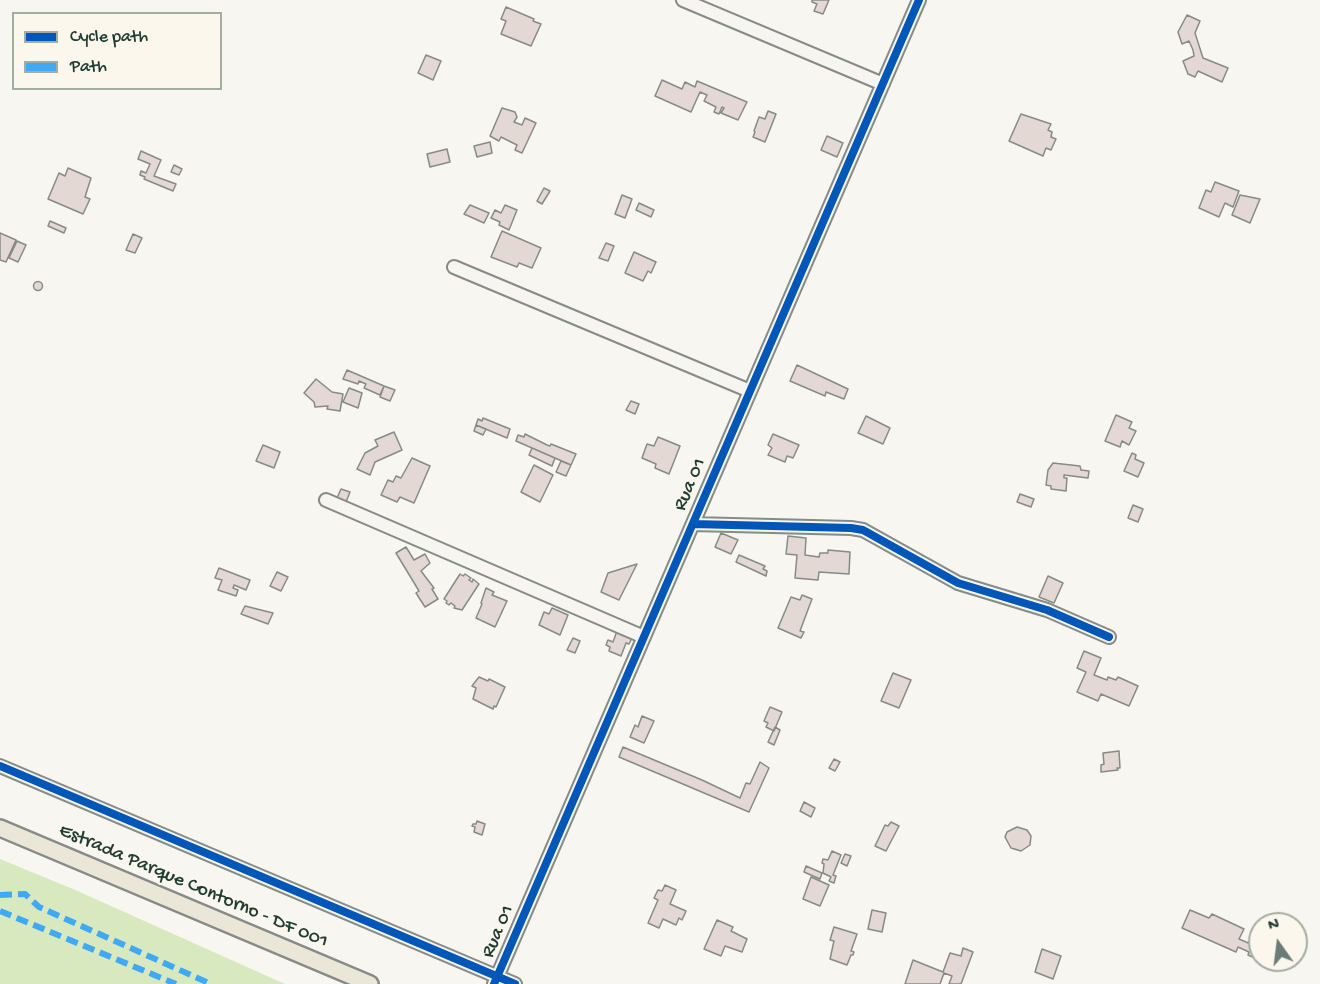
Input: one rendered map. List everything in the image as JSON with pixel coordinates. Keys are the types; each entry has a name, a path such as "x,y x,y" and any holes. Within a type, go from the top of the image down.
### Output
{"main road":[{"name":"Estrada Parque Contorno - DF 001","path":"0,828 370,984"}],"street":[{"path":"683,0 883,84"},
{"name":"Rua 01","path":"496,980 919,0"},
{"path":"454,267 750,391"},
{"path":"326,500 644,636"},
{"path":"693,524 863,530 958,583 1047,610 1109,637"},
{"path":"0,766 496,980 515,984"}],"green space":[{"path":"0,859 73,889 285,984 0,984"}],"building":[{"path":"812,0 829,0 823,14 814,11 817,4"},
{"path":"506,7 541,24 531,46 501,34 506,21 501,19"},
{"path":"1187,15 1200,21 1195,33 1203,58 1228,68 1222,82 1198,71 1195,77 1188,74 1183,61 1194,56 1193,50 1189,41 1182,44 1178,32"},
{"path":"426,55 441,61 433,80 418,73"},
{"path":"662,80 682,89 685,82 695,87 697,81 747,102 738,120 721,113 724,108 722,107 719,114 714,112 716,107 704,101 707,95 700,92 691,112 655,96"},
{"path":"502,108 515,112 517,117 514,122 522,125 525,118 536,123 522,153 515,150 517,145 501,137 499,141 490,136"},
{"path":"768,111 776,114 765,142 753,137 759,117 765,119"},
{"path":"1021,114 1051,124 1048,130 1052,132 1051,137 1056,139 1051,150 1046,148 1043,156 1009,141"},
{"path":"827,136 843,143 837,157 821,150"},
{"path":"490,142 492,153 477,157 474,146"},
{"path":"447,149 450,162 430,167 427,154"},
{"path":"141,151 161,160 154,176 176,184 173,191 144,179 145,177 140,175 141,171 146,173 150,164 138,159"},
{"path":"174,165 182,169 179,175 171,172"},
{"path":"68,168 91,178 85,197 90,199 83,214 48,199 59,173 65,176"},
{"path":"1215,182 1239,191 1233,207 1225,203 1219,217 1199,208 1206,190 1211,192"},
{"path":"544,188 550,191 542,204 537,201"},
{"path":"622,195 632,199 625,218 615,214"},
{"path":"1240,195 1260,199 1250,223 1232,215"},
{"path":"639,203 654,210 651,217 636,210"},
{"path":"470,205 489,213 484,223 464,214"},
{"path":"505,205 517,210 509,230 491,218 495,210 501,213"},
{"path":"50,221 66,228 64,233 48,226"},
{"path":"502,231 541,248 532,268 519,263 517,267 491,257"},
{"path":"0,233 16,240 6,262 0,260"},
{"path":"133,234 142,238 135,253 126,250"},
{"path":"17,241 26,245 18,262 9,258"},
{"path":"606,243 614,246 608,261 599,258"},
{"path":"634,252 656,262 651,273 648,271 643,281 625,273"},
{"path":"38,281 43,286 38,291 33,286"},
{"path":"797,365 848,389 844,399 826,392 825,396 790,381"},
{"path":"347,370 384,386 380,395 364,388 366,384 343,379"},
{"path":"316,379 332,392 343,394 340,411 327,409 328,406 315,407 314,402 304,393"},
{"path":"384,386 395,390 390,401 380,397"},
{"path":"349,388 362,393 358,408 343,402"},
{"path":"631,401 639,404 635,414 626,410"},
{"path":"1116,415 1132,422 1129,428 1136,431 1129,445 1122,441 1120,447 1105,441"},
{"path":"866,416 890,428 883,444 858,433"},
{"path":"483,418 510,429 507,438 476,425 478,419 482,421"},
{"path":"476,425 486,429 483,435 474,431"},
{"path":"394,432 402,450 375,462 370,475 357,469 365,453 378,446 375,440"},
{"path":"525,434 547,445 551,444 576,454 571,465 516,441 518,435 524,437"},
{"path":"773,434 799,445 793,458 787,456 785,462 768,455 772,448 768,445"},
{"path":"658,437 680,446 669,474 655,468 656,464 642,458 647,444 654,446"},
{"path":"263,445 280,452 274,468 256,461"},
{"path":"532,448 555,458 552,466 529,455"},
{"path":"1132,453 1136,455 1135,459 1144,463 1138,477 1124,471"},
{"path":"412,458 430,466 414,503 400,497 397,502 381,495 388,480 393,482 396,476 401,478"},
{"path":"561,461 571,465 566,476 556,472"},
{"path":"1053,463 1080,466 1081,470 1089,471 1088,478 1064,475 1064,478 1067,478 1066,491 1051,489 1051,486 1046,485 1048,470"},
{"path":"534,465 553,475 540,502 521,492"},
{"path":"341,489 350,492 346,502 337,498"},
{"path":"1020,494 1034,499 1031,507 1017,502"},
{"path":"1133,505 1143,509 1138,522 1128,518"},
{"path":"721,533 738,540 731,554 715,547"},
{"path":"788,536 806,538 805,555 819,557 820,553 828,553 828,550 850,552 849,574 819,572 818,580 795,578 797,555 786,554"},
{"path":"406,547 414,560 425,554 430,563 421,571 434,588 432,589 438,599 425,607 416,593 419,591 396,553"},
{"path":"739,555 765,566 763,569 767,571 766,576 736,562"},
{"path":"637,564 619,600 601,592 608,573"},
{"path":"219,568 250,580 246,590 234,585 233,588 238,590 236,596 218,590 222,580 215,578"},
{"path":"277,572 288,577 281,591 270,586"},
{"path":"460,574 463,576 465,574 471,578 469,580 472,582 473,579 479,584 462,610 454,608 455,606 451,603 449,605 444,599"},
{"path":"1048,576 1063,583 1054,603 1039,597"},
{"path":"486,588 494,592 492,595 507,601 495,627 476,618"},
{"path":"802,595 812,599 800,631 804,632 801,638 778,628 791,597 800,600"},
{"path":"245,606 273,613 268,624 241,614"},
{"path":"552,608 568,615 560,635 539,625 544,612 549,614"},
{"path":"617,631 632,638 629,644 626,643 621,656 609,651 610,647 606,645 608,640 613,642"},
{"path":"573,638 580,641 575,653 567,650"},
{"path":"1084,651 1101,658 1094,675 1107,680 1108,677 1116,680 1118,677 1138,686 1129,706 1101,694 1098,701 1077,692 1086,672 1077,668"},
{"path":"893,673 911,680 899,708 881,701"},
{"path":"479,677 505,687 493,709 473,699 476,688 472,686"},
{"path":"770,707 782,712 774,731 766,727 768,723 764,721"},
{"path":"642,716 654,721 644,743 630,737 635,725 638,727"},
{"path":"775,727 780,730 774,745 768,742"},
{"path":"623,747 740,798 746,783 750,784 760,762 769,768 749,812 619,757"},
{"path":"1119,751 1120,768 1101,772 1101,765 1104,764 1103,753"},
{"path":"834,759 840,762 835,771 829,768"},
{"path":"804,802 815,808 811,817 800,811"},
{"path":"477,821 485,824 482,835 474,832 475,827 472,826"},
{"path":"891,822 899,826 886,851 875,846 885,825 888,826"},
{"path":"1017,827 1027,830 1031,836 1030,845 1021,851 1011,848 1005,837 1007,832"},
{"path":"832,851 841,855 833,875 836,876 834,883 829,881 831,877 823,873 824,864 822,863 823,859 828,860"},
{"path":"845,854 851,856 847,866 841,863"},
{"path":"806,866 822,873 820,879 804,872"},
{"path":"811,877 829,885 820,906 803,899"},
{"path":"665,885 676,890 670,904 686,911 682,920 679,918 676,925 663,919 659,928 648,923 658,900 654,898 658,890 662,891"},
{"path":"872,910 886,913 882,932 868,929"},
{"path":"1190,910 1209,918 1212,914 1244,929 1239,939 1248,943 1248,952 1238,947 1236,952 1182,928"},
{"path":"717,920 733,927 731,931 747,939 742,952 725,946 721,956 704,949"},
{"path":"834,927 857,934 851,951 854,952 847,965 830,959 834,941 830,940"},
{"path":"963,948 973,952 961,984 949,984 952,976 944,973 940,984 905,984 913,960 943,972 950,953 961,956"},
{"path":"1042,949 1061,956 1053,979 1035,972"}],"marked path":[{"path":"0,895 25,894 39,907 211,984"},
{"path":"0,911 176,984"}],"cycle path":[{"path":"494,984 919,0"},
{"path":"693,524 863,530 958,583 1047,610 1109,637"},
{"path":"0,766 515,984"}]}
